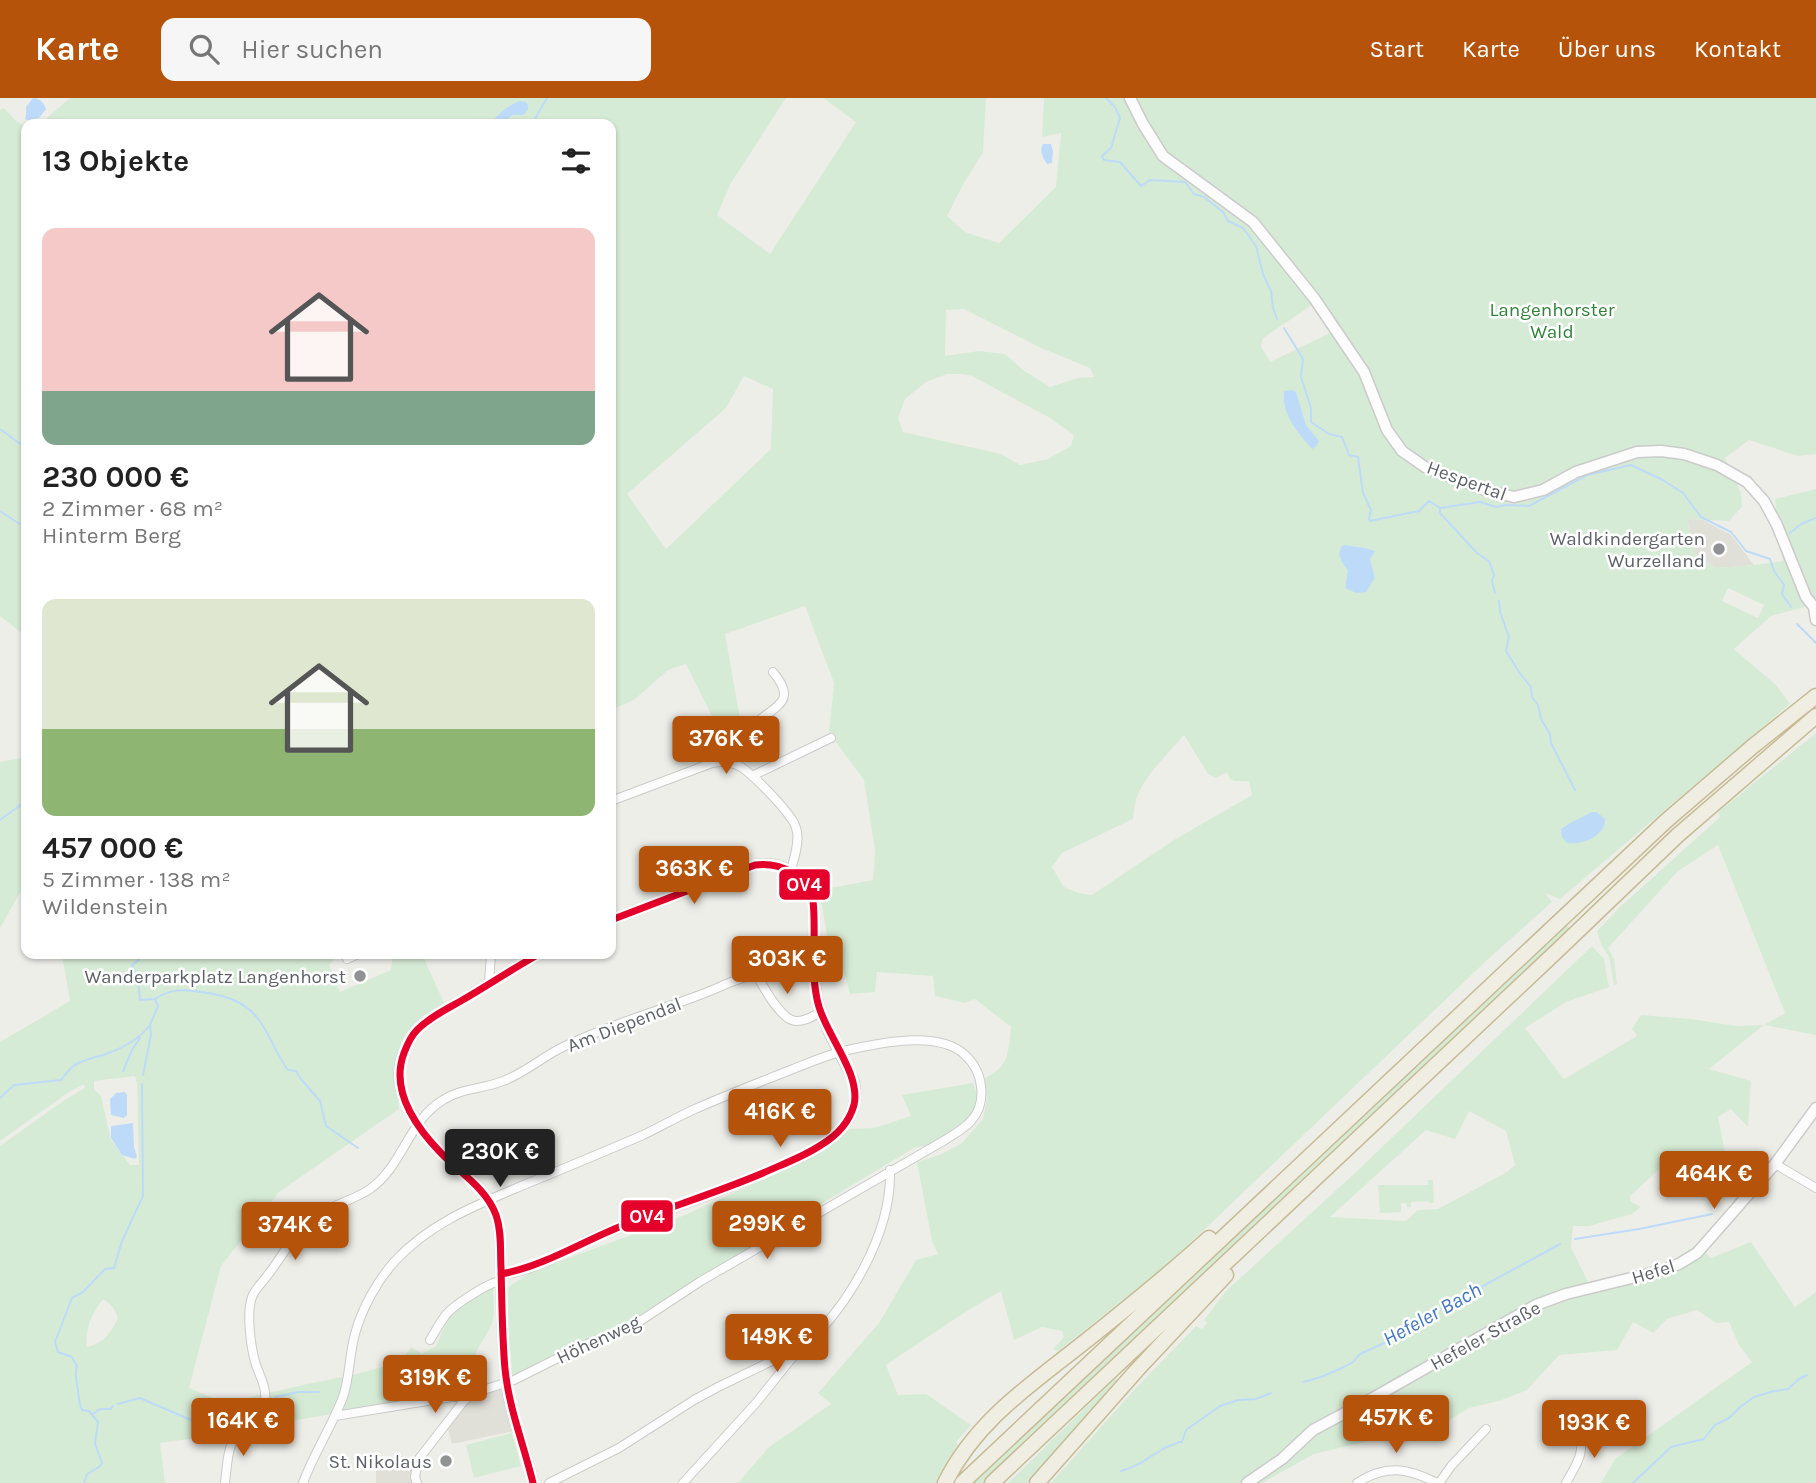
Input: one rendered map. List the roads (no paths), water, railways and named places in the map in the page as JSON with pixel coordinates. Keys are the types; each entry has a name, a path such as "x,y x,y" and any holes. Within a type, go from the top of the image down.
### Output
{"highway":[{"path":"961,1483 1631,853 1704,788 1816,696"},
{"path":"992,1483 1644,866 1816,716"},
{"path":"948,1476 988,1420 1152,1288 1261,1192 1294,1171"},
{"path":"1037,1483 1192,1309 1274,1225 1279,1213"}],"main road":[{"name":"Hespertal","path":"1130,98 1163,156 1253,222 1314,298 1364,372 1387,430 1402,451 1425,467 1485,490 1514,497 1543,490 1576,472 1637,453 1661,451 1684,454 1717,465 1747,482 1764,501 1777,525 1806,597 1815,605"},
{"path":"1815,605 1816,620"},
{"name":"Hefel","path":"1588,1289 1660,1271 1697,1253 1775,1164 1816,1108"},
{"name":"Hefeler Straße","path":"1247,1483 1282,1460 1313,1430 1536,1305 1550,1298 1588,1289"}],"street":[{"path":"733,763 750,729 780,705 783,685 773,672"},
{"path":"752,776 831,738"},
{"path":"616,799 712,763 733,763 743,767 795,824 798,835 791,870"},
{"path":"430,1340 446,1314 501,1277 530,1267 604,1233 780,1166 825,1143 844,1126 854,1107 854,1082 821,1012 815,980 814,904 805,884 791,870 773,865 755,865 616,918"},
{"path":"489,984 491,959"},
{"path":"531,959 418,1029 407,1045 400,1065 400,1085 407,1107 417,1123 438,1149 489,1200 498,1222 506,1382 533,1483"},
{"name":"Am Diependal","path":"417,1123 442,1100 452,1095 503,1081 570,1044 747,976 757,974 771,999 788,1019 804,1020 821,1012"},
{"name":"Höhenweg","path":"336,1413 471,1394 506,1382 634,1325 701,1281 945,1140 970,1123 981,1100 977,1070 959,1049 934,1042 915,1041 880,1043 840,1052"},
{"path":"303,1483 344,1394 355,1334 364,1309 383,1276 403,1253 436,1226 729,1094 840,1052"},
{"path":"225,1483 233,1439 263,1407 266,1397 253,1355 249,1311 253,1296 290,1244 312,1219 369,1190 388,1173 417,1123"},
{"path":"1775,1164 1816,1188"},
{"path":"684,1483 756,1403 798,1351 814,1338 837,1311 862,1271 879,1231 890,1186 890,1170"},
{"path":"549,1483 619,1448 718,1387 798,1351"},
{"path":"417,1483 415,1477 418,1460 471,1394"},
{"path":"1566,1483 1583,1446 1580,1428"},
{"path":"1357,1483 1378,1472 1401,1470 1438,1483 1486,1429"}],"water":[{"path":"33,98 41,101 46,109 39,118 25,119 26,107"},
{"path":"520,101 526,102 528,110 523,115 495,119 497,116"},
{"path":"1043,144 1051,144 1052,163 1047,164 1043,157"},
{"path":"1284,391 1296,392 1306,425 1319,441 1312,449 1296,430 1285,408"},
{"path":"1345,545 1375,551 1370,559 1375,578 1366,592 1356,593 1345,588 1348,570 1340,553"},
{"path":"1592,812 1597,812 1605,819 1601,831 1586,841 1567,843 1562,837 1561,829"},
{"path":"125,1092 127,1115 124,1118 111,1115 110,1099 116,1093"},
{"path":"133,1123 137,1157 135,1159 122,1155 111,1138 111,1126"}],"waterway":[{"path":"535,119 547,98"},
{"path":"1106,98 1115,107 1120,118 1111,148 1102,156 1104,160 1120,162 1141,186 1150,180 1185,182 1194,194 1204,197 1223,212 1228,221 1243,228 1256,246 1277,319"},
{"path":"1284,328 1303,359 1301,377 1311,408 1311,422 1329,434 1342,437 1349,455 1358,457 1363,493 1371,510 1370,521 1419,511 1429,501 1440,508 1480,502 1496,507 1529,506 1587,475 1631,465 1683,493 1701,517 1731,532 1746,551 1770,559 1774,571 1784,585 1782,594 1791,607"},
{"path":"0,429 21,444"},
{"path":"1440,509 1440,513 1477,553 1489,561 1494,575 1492,581 1495,593"},
{"path":"0,511 21,525"},
{"path":"1790,533 1801,524 1816,518"},
{"path":"1499,601 1509,637 1506,651 1531,687 1532,697 1550,734 1551,743 1575,790"},
{"path":"1797,624 1816,643"},
{"path":"0,820 21,805"},
{"path":"138,959 132,965 138,979 140,1000 155,999 158,1006 150,1025 151,1035 143,1075"},
{"path":"155,999 171,992 194,991 227,998 250,1010 265,1029 288,1070 296,1071 320,1101 326,1126 358,1148"},
{"path":"0,1098 14,1085 61,1080 76,1065 123,1047 135,1040 150,1025"},
{"path":"123,1071 140,1038"},
{"path":"84,1483 87,1474 102,1463 95,1444 98,1422 89,1411 82,1410 76,1378 77,1366 72,1357 58,1352 55,1342 72,1298 83,1292 105,1269 114,1268 122,1241 143,1196 142,1084"},
{"name":"Hefeler Bach","path":"1575,1239 1712,1214"},
{"name":"Hefeler Bach","path":"1304,1382 1344,1367 1360,1354 1400,1336 1417,1322 1560,1244"},
{"path":"1633,1483 1671,1447 1704,1439 1715,1425 1729,1418 1754,1397 1788,1389 1807,1375"},
{"path":"275,1397 299,1392 319,1392"},
{"name":"Hefeler Bach","path":"1121,1471 1182,1442 1186,1430 1220,1406 1238,1400 1256,1399 1271,1393"},
{"path":"118,1404 140,1398 191,1420 233,1413 253,1402"},
{"path":"93,1414 113,1406"}],"place":[{"name":"Waldkindergarten Wurzelland","path":"1719,549"},
{"name":"Wanderparkplatz Langenhorst","path":"360,976"},
{"name":"St. Nikolaus","path":"446,1461"}],"park label":[{"name":"Langenhorster Wald","path":"1552,320"}]}
